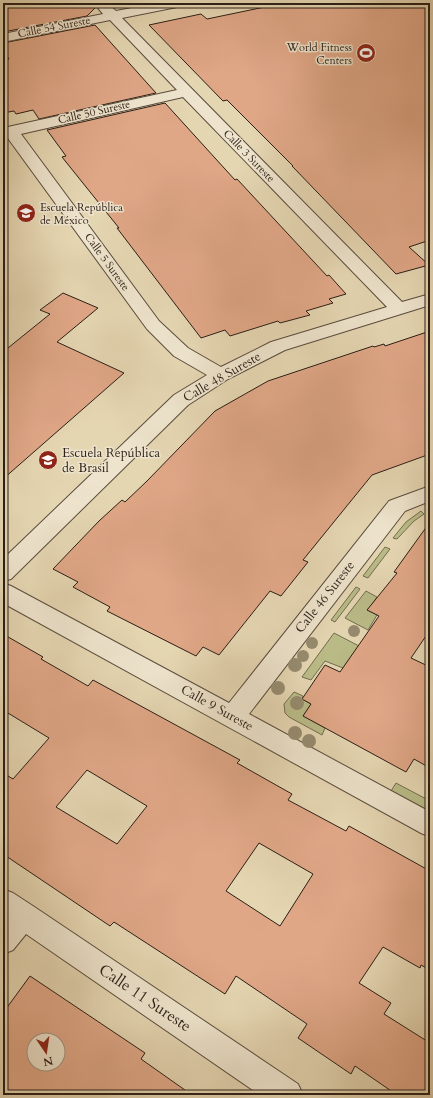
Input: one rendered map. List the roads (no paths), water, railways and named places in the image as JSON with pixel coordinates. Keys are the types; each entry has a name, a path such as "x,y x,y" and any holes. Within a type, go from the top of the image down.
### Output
{"street":[{"name":"Calle 3 Sureste","path":"100,3 185,92 399,309"},
{"name":"Calle 54 Sureste","path":"3,38 177,3"},
{"name":"Calle 50 Sureste","path":"7,132 185,92"},
{"name":"Calle 5 Sureste","path":"7,132 153,325 181,352 221,375"},
{"name":"Calle 48 Sureste","path":"3,572 181,400 221,375 278,346 430,299"},
{"name":"Calle 46 Sureste","path":"232,717 397,506 430,493"},
{"name":"Calle 9 Sureste","path":"3,592 430,825"},
{"path":"3,940 13,908"},
{"name":"Calle 11 Sureste","path":"13,908 287,1095"}],"place":[{"name":"World Fitness Centers","path":"366,53"},
{"name":"Escuela República de México","path":"26,213"},
{"name":"Escuela República de Brasil","path":"48,460"}]}
